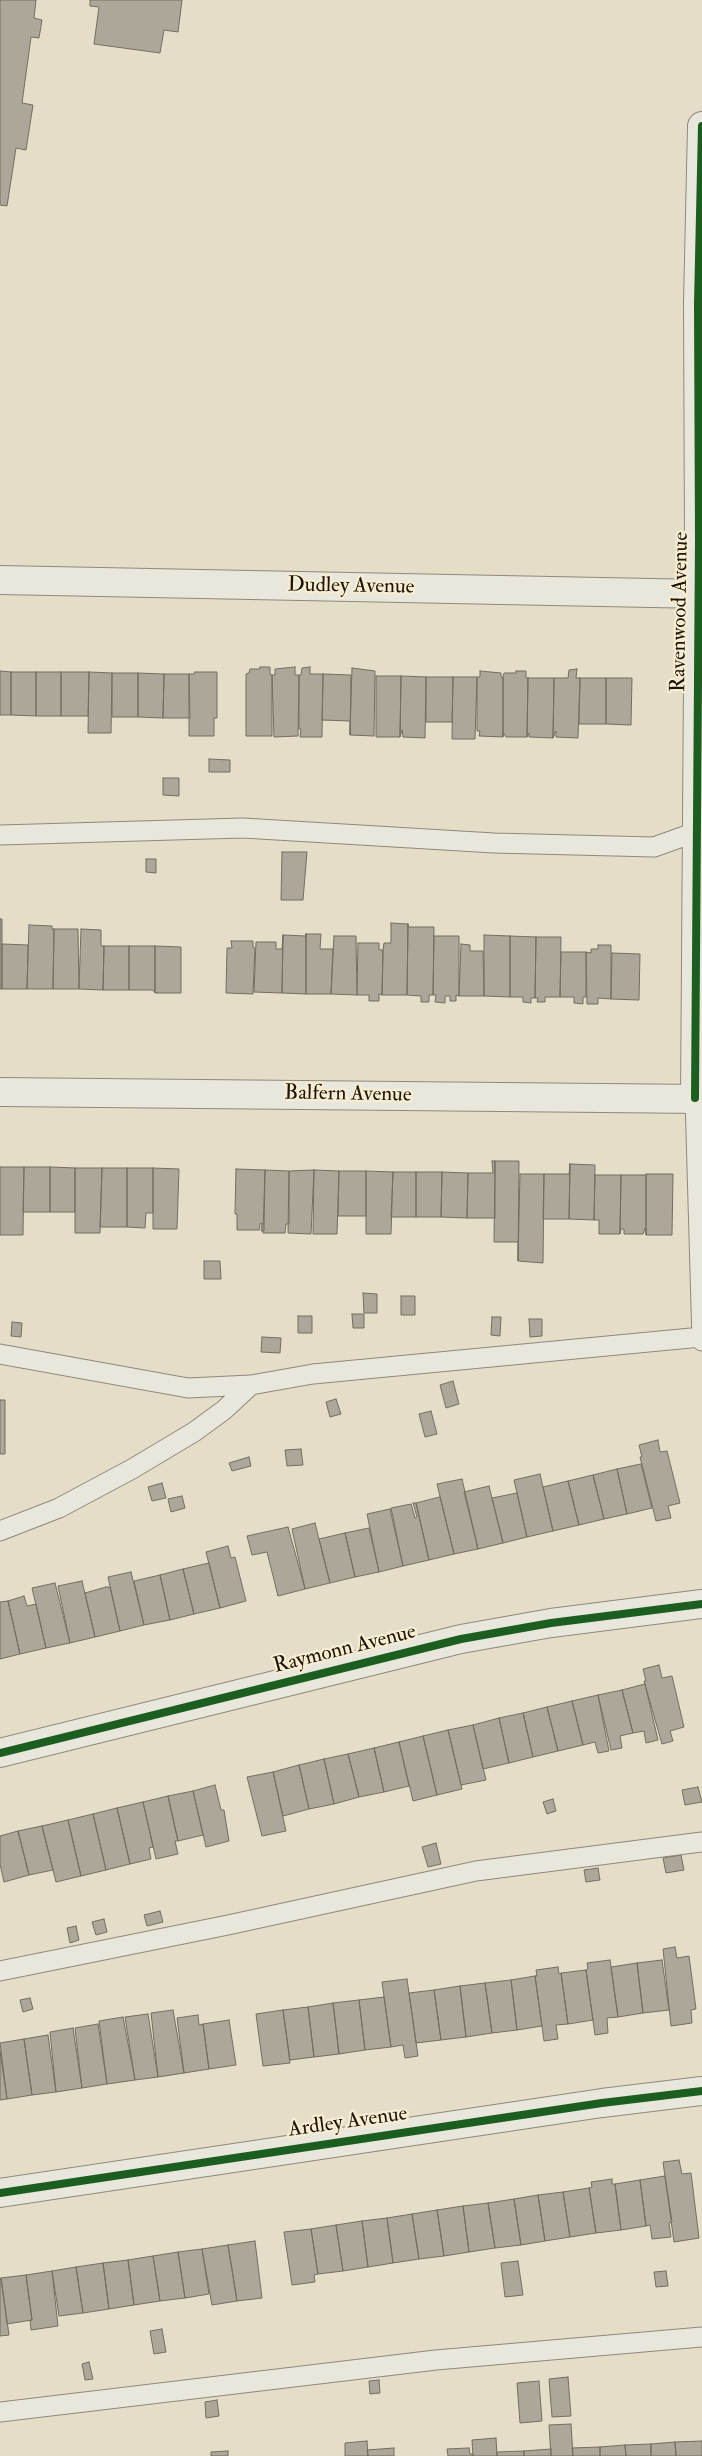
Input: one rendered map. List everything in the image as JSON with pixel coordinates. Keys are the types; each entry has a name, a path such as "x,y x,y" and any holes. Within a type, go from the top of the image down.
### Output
{"street":[{"name":"Ravenwood Avenue","path":"699,1099 702,126"},
{"name":"Dudley Avenue","path":"0,580 700,593"},
{"name":"Balfern Avenue","path":"0,1092 699,1099"},
{"name":"Raymonn Avenue","path":"0,1753 460,1640 551,1623 702,1604"},
{"name":"Ardley Avenue","path":"0,2193 592,2105 702,2091"}],"lane":[{"path":"0,835 243,828 494,844 654,847 699,833"},
{"path":"699,1099 702,1341"},
{"path":"0,1354 188,1388 251,1385 313,1374 702,1337"},
{"path":"0,1531 59,1508 132,1469 194,1432 224,1410 251,1385"},
{"path":"0,1971 257,1919 476,1871 702,1842"},
{"path":"0,2412 436,2360 702,2337"}],"building":[{"path":"0,0 36,0 34,18 42,20 39,38 31,37 22,103 33,105 26,150 16,148 7,206 0,205"},
{"path":"90,0 182,0 178,32 164,30 160,53 94,44 99,7 90,6"},
{"path":"260,667 270,667 270,674 272,675 272,736 246,736 246,674 249,673 250,669 260,669"},
{"path":"295,667 295,675 299,675 298,736 274,737 272,675 275,675 275,669"},
{"path":"310,667 310,674 323,674 322,737 300,737 299,675 301,675 302,668"},
{"path":"352,668 375,671 374,736 350,735"},
{"path":"577,669 576,678 580,678 578,738 556,737 556,731 553,738 554,678 568,678 569,670"},
{"path":"0,671 11,672 11,715 0,715"},
{"path":"480,671 501,673 501,677 503,677 503,737 479,736 480,731 477,731 477,677 480,677"},
{"path":"526,671 526,678 528,678 527,737 506,737 503,732 504,673"},
{"path":"11,672 36,672 36,716 11,715"},
{"path":"36,672 61,672 61,716 36,716"},
{"path":"61,672 89,672 88,716 61,716"},
{"path":"89,672 112,673 111,733 88,733"},
{"path":"195,672 217,672 217,718 214,718 214,736 189,736 189,674 194,674"},
{"path":"112,673 138,673 138,717 112,717"},
{"path":"138,673 164,674 163,718 138,717"},
{"path":"164,674 189,674 190,718 163,718"},
{"path":"323,674 351,675 350,735 350,721 322,720"},
{"path":"376,676 401,676 400,737 376,737"},
{"path":"401,676 426,677 425,738 403,737 402,730 400,737"},
{"path":"426,677 453,677 452,722 426,722"},
{"path":"453,677 477,677 475,739 452,739"},
{"path":"528,678 554,678 553,738 529,737 529,733 527,737"},
{"path":"580,678 606,678 606,724 579,724"},
{"path":"606,678 632,678 631,725 606,724"},
{"path":"209,759 230,760 230,772 209,772"},
{"path":"163,778 179,778 179,796 163,795"},
{"path":"282,852 307,852 303,900 281,900"},
{"path":"146,859 156,859 156,873 146,872"},
{"path":"0,919 2,919 2,989 0,989"},
{"path":"391,923 408,924 407,995 382,995 383,950 384,943 391,943"},
{"path":"408,924 408,927 434,927 433,995 429,995 429,1002 421,1002 421,996 407,995"},
{"path":"29,925 52,926 52,929 54,929 53,989 27,989"},
{"path":"54,929 78,929 79,989 53,989"},
{"path":"81,929 101,930 101,946 104,946 103,990 79,989"},
{"path":"306,934 321,934 320,949 333,949 331,994 306,994"},
{"path":"283,935 306,936 306,994 282,993"},
{"path":"283,935 282,993 254,992 256,942 276,942 276,949 282,949"},
{"path":"484,935 510,936 510,997 484,996"},
{"path":"334,936 356,936 357,995 331,994"},
{"path":"434,936 459,936 459,996 456,995 456,1001 450,1001 450,996 445,996 445,1003 435,1002 436,995 433,995"},
{"path":"510,936 536,937 535,998 531,998 531,1003 523,1002 523,997 510,997"},
{"path":"536,937 561,937 560,997 545,997 545,1002 537,1002 538,998 535,998"},
{"path":"231,941 253,941 253,947 255,948 253,994 226,993 227,948 232,948"},
{"path":"358,943 379,943 379,950 383,950 382,995 379,994 379,1001 369,1001 369,995 357,995"},
{"path":"2,944 28,945 27,989 2,989"},
{"path":"461,944 470,945 470,951 483,951 484,996 459,996"},
{"path":"598,945 611,945 611,999 598,998 598,1004 587,1004 586,952 591,953 591,949 598,949"},
{"path":"104,946 129,946 129,990 103,990"},
{"path":"129,946 155,946 155,993 153,990 129,990"},
{"path":"155,946 181,947 181,993 155,993"},
{"path":"561,952 586,952 586,997 583,997 583,1004 574,1003 574,997 560,997"},
{"path":"612,953 640,954 639,1000 611,999"},
{"path":"492,1161 495,1161 495,1218 467,1218 468,1173 493,1173"},
{"path":"495,1161 519,1161 518,1261 518,1242 494,1242"},
{"path":"570,1164 595,1165 594,1220 569,1219"},
{"path":"570,1164 569,1219 543,1219 544,1174 569,1174"},
{"path":"0,1167 24,1167 23,1235 0,1235"},
{"path":"24,1167 50,1167 50,1212 23,1212"},
{"path":"50,1167 75,1168 75,1212 50,1212"},
{"path":"75,1168 102,1168 100,1233 75,1233"},
{"path":"102,1168 127,1168 127,1227 100,1227"},
{"path":"127,1168 153,1168 153,1213 146,1213 145,1228 127,1227"},
{"path":"153,1168 179,1169 177,1229 153,1229"},
{"path":"236,1169 265,1170 264,1231 261,1231 262,1223 259,1230 237,1230 237,1214 235,1214"},
{"path":"265,1170 289,1171 289,1224 286,1224 285,1233 263,1233"},
{"path":"314,1170 339,1171 337,1234 313,1234"},
{"path":"314,1170 311,1234 288,1233 289,1171"},
{"path":"339,1171 366,1171 366,1216 338,1216"},
{"path":"366,1171 393,1172 391,1234 366,1234"},
{"path":"393,1172 416,1172 416,1217 391,1217"},
{"path":"416,1172 442,1172 441,1217 416,1217"},
{"path":"442,1172 468,1173 467,1218 441,1217"},
{"path":"520,1174 544,1174 543,1263 518,1261"},
{"path":"646,1174 673,1174 672,1235 646,1235"},
{"path":"595,1175 621,1175 620,1234 599,1234 599,1220 594,1220"},
{"path":"621,1175 646,1175 646,1235 645,1228 643,1234 624,1234 624,1229 621,1229 620,1234"},
{"path":"204,1261 220,1261 221,1279 204,1279"},
{"path":"363,1293 377,1294 377,1313 364,1313"},
{"path":"401,1296 415,1296 415,1315 401,1315"},
{"path":"352,1314 364,1314 364,1328 353,1328"},
{"path":"298,1316 312,1316 312,1333 298,1333"},
{"path":"492,1317 501,1317 500,1336 491,1335"},
{"path":"529,1319 542,1319 542,1336 530,1337"},
{"path":"12,1322 22,1323 21,1337 11,1336"},
{"path":"262,1337 281,1338 280,1353 261,1352"},
{"path":"453,1381 459,1404 446,1408 440,1385"},
{"path":"336,1399 341,1414 330,1417 326,1402"},
{"path":"0,1400 5,1400 5,1454 0,1454"},
{"path":"431,1411 437,1434 425,1437 419,1414"},
{"path":"658,1440 660,1452 667,1451 680,1503 668,1506 671,1518 656,1521 640,1457 642,1457 639,1445"},
{"path":"301,1449 303,1465 287,1466 285,1450"},
{"path":"249,1457 251,1466 232,1471 229,1463"},
{"path":"641,1464 652,1508 627,1514 617,1469"},
{"path":"617,1469 627,1514 604,1519 593,1475"},
{"path":"540,1474 553,1531 527,1537 514,1480"},
{"path":"593,1475 604,1519 579,1525 568,1481"},
{"path":"462,1479 478,1549 454,1554 437,1484"},
{"path":"568,1481 579,1525 553,1531 543,1487"},
{"path":"162,1483 166,1498 152,1501 148,1487"},
{"path":"489,1486 503,1543 478,1549 464,1492"},
{"path":"517,1493 527,1537 503,1543 492,1498"},
{"path":"182,1496 185,1508 171,1512 168,1499"},
{"path":"440,1497 454,1554 429,1560 416,1503"},
{"path":"413,1503 416,1503 429,1560 403,1566 391,1508 411,1504 415,1518 417,1517"},
{"path":"390,1509 403,1566 379,1572 367,1514"},
{"path":"315,1523 330,1583 305,1589 292,1529"},
{"path":"288,1527 305,1589 278,1596 267,1552 252,1555 247,1536"},
{"path":"369,1528 379,1572 355,1577 345,1533"},
{"path":"345,1533 355,1577 330,1583 319,1539"},
{"path":"228,1546 231,1558 235,1557 246,1601 220,1608 206,1552"},
{"path":"209,1563 220,1608 194,1614 183,1569"},
{"path":"183,1569 194,1614 170,1620 160,1575"},
{"path":"131,1572 144,1625 120,1631 108,1577"},
{"path":"160,1575 170,1620 144,1625 134,1581"},
{"path":"82,1581 95,1637 70,1643 58,1586"},
{"path":"55,1583 70,1643 46,1648 32,1588"},
{"path":"110,1587 120,1631 95,1637 85,1593"},
{"path":"24,1596 27,1606 36,1604 46,1648 20,1654 8,1601"},
{"path":"8,1601 20,1654 0,1659 0,1602"},
{"path":"659,1665 662,1678 672,1676 684,1727 670,1731 673,1741 662,1744 644,1681 646,1681 643,1669"},
{"path":"645,1684 658,1740 646,1743 644,1731 633,1733 622,1690"},
{"path":"622,1690 633,1733 620,1736 622,1748 611,1750 598,1695"},
{"path":"598,1695 609,1751 598,1753 595,1742 583,1745 572,1701"},
{"path":"572,1701 583,1745 558,1751 547,1707"},
{"path":"547,1707 558,1751 533,1757 523,1713"},
{"path":"523,1713 533,1757 509,1763 499,1718"},
{"path":"499,1718 509,1763 483,1769 473,1725"},
{"path":"473,1725 486,1780 461,1785 448,1730"},
{"path":"448,1730 462,1789 437,1795 423,1736"},
{"path":"423,1736 437,1795 413,1801 399,1742"},
{"path":"399,1742 409,1786 384,1792 374,1748"},
{"path":"374,1748 384,1792 359,1797 348,1754"},
{"path":"348,1754 359,1797 334,1804 324,1759"},
{"path":"324,1759 334,1804 309,1809 299,1765"},
{"path":"299,1765 309,1809 283,1816 273,1772"},
{"path":"273,1772 286,1831 262,1836 247,1777"},
{"path":"215,1785 221,1810 224,1810 229,1841 206,1847 193,1791"},
{"path":"698,1787 702,1802 685,1805 682,1790"},
{"path":"193,1791 203,1835 178,1841 168,1796"},
{"path":"168,1796 178,1841 175,1841 178,1854 156,1859 143,1802"},
{"path":"553,1799 556,1811 547,1814 543,1802"},
{"path":"143,1802 153,1847 149,1848 151,1859 130,1864 117,1808"},
{"path":"117,1808 130,1864 106,1870 93,1814"},
{"path":"93,1814 106,1870 81,1876 68,1820"},
{"path":"68,1820 81,1876 56,1882 42,1826"},
{"path":"42,1826 53,1870 29,1875 18,1831"},
{"path":"18,1831 29,1875 4,1882 0,1864 0,1836"},
{"path":"436,1843 441,1864 428,1867 422,1847"},
{"path":"681,1855 684,1870 666,1873 663,1858"},
{"path":"598,1868 600,1880 586,1882 584,1870"},
{"path":"160,1911 163,1922 147,1926 144,1915"},
{"path":"104,1919 107,1932 96,1935 92,1922"},
{"path":"76,1926 79,1940 70,1943 67,1928"},
{"path":"675,1947 677,1958 689,1956 696,2009 691,2010 692,2023 671,2026 663,1949"},
{"path":"610,1960 618,2017 607,2018 608,2033 595,2035 586,1970 588,1969 587,1963"},
{"path":"662,1960 669,2010 643,2013 637,1963"},
{"path":"637,1963 643,2013 618,2017 611,1967"},
{"path":"558,1967 559,1974 561,1973 568,2024 556,2025 558,2039 544,2041 535,1976 537,1976 536,1970"},
{"path":"586,1970 593,2020 568,2024 561,1973"},
{"path":"535,1976 542,2026 517,2030 511,1980"},
{"path":"407,1979 418,2056 405,2058 403,2045 391,2047 382,1982"},
{"path":"511,1980 517,2030 492,2033 485,1983"},
{"path":"485,1983 492,2033 466,2037 460,1986"},
{"path":"460,1986 466,2037 441,2040 434,1990"},
{"path":"434,1990 441,2040 416,2043 409,1993"},
{"path":"384,1997 391,2047 365,2050 359,2000"},
{"path":"30,1998 33,2009 23,2012 20,2000"},
{"path":"359,2000 365,2050 339,2054 333,2003"},
{"path":"333,2003 339,2054 314,2057 308,2007"},
{"path":"308,2007 314,2057 290,2060 283,2010"},
{"path":"173,2010 184,2073 158,2077 151,2013"},
{"path":"283,2010 290,2063 263,2066 256,2014"},
{"path":"148,2014 158,2077 135,2080 125,2017"},
{"path":"198,2015 199,2025 203,2024 209,2069 184,2073 177,2018"},
{"path":"123,2017 135,2080 107,2084 99,2021"},
{"path":"229,2020 236,2065 209,2069 203,2024"},
{"path":"98,2024 107,2084 82,2088 75,2028"},
{"path":"73,2028 82,2088 56,2092 50,2032"},
{"path":"48,2035 56,2092 32,2095 24,2039"},
{"path":"24,2039 32,2095 7,2099 0,2043"},
{"path":"0,2051 7,2099 0,2100"},
{"path":"679,2160 682,2174 691,2173 699,2238 674,2242 663,2162"},
{"path":"665,2176 672,2222 669,2223 671,2237 652,2239 650,2225 646,2226 640,2180"},
{"path":"612,2179 612,2184 615,2184 621,2230 596,2233 589,2188 592,2187 591,2182"},
{"path":"640,2180 646,2226 621,2230 615,2184"},
{"path":"589,2188 596,2233 570,2237 563,2192"},
{"path":"563,2192 570,2237 545,2241 538,2195"},
{"path":"538,2195 545,2241 521,2245 514,2199"},
{"path":"514,2199 521,2245 495,2248 488,2203"},
{"path":"488,2203 495,2248 469,2252 463,2206"},
{"path":"463,2206 469,2252 444,2256 437,2210"},
{"path":"437,2210 444,2256 419,2259 412,2214"},
{"path":"412,2214 419,2259 393,2263 387,2218"},
{"path":"387,2218 393,2263 368,2267 362,2221"},
{"path":"362,2221 368,2267 343,2271 336,2225"},
{"path":"336,2225 343,2271 318,2274 311,2229"},
{"path":"311,2229 318,2274 314,2275 315,2282 292,2285 284,2232"},
{"path":"255,2241 262,2298 237,2301 228,2245"},
{"path":"228,2245 237,2301 212,2305 202,2249"},
{"path":"202,2249 209,2294 185,2298 178,2252"},
{"path":"178,2252 185,2298 160,2301 153,2256"},
{"path":"153,2256 160,2301 134,2305 128,2260"},
{"path":"128,2260 134,2305 109,2309 103,2263"},
{"path":"518,2261 523,2295 505,2297 501,2263"},
{"path":"103,2263 109,2309 83,2313 76,2267"},
{"path":"76,2267 83,2313 59,2316 52,2271"},
{"path":"52,2271 58,2326 31,2330 30,2320 32,2320 26,2275"},
{"path":"666,2271 668,2286 656,2287 654,2272"},
{"path":"26,2275 32,2320 7,2324 1,2278"},
{"path":"0,2279 9,2335 0,2336"},
{"path":"162,2329 166,2352 154,2354 150,2331"},
{"path":"89,2362 93,2379 85,2380 82,2364"},
{"path":"568,2377 571,2416 552,2417 549,2379"},
{"path":"379,2380 380,2393 370,2394 369,2381"},
{"path":"539,2381 542,2421 520,2423 517,2383"},
{"path":"217,2400 219,2416 206,2418 205,2402"},
{"path":"571,2424 573,2456 551,2456 549,2425"},
{"path":"496,2438 497,2456 473,2456 472,2440"},
{"path":"367,2441 368,2456 345,2456 345,2443"},
{"path":"702,2441 702,2456 676,2456 675,2442"},
{"path":"675,2442 676,2456 651,2456 651,2444"},
{"path":"651,2444 651,2456 626,2456 625,2445"},
{"path":"625,2445 626,2456 600,2456 600,2447"},
{"path":"600,2447 600,2456 573,2456 572,2448"},
{"path":"394,2448 394,2456 368,2456 367,2450"},
{"path":"469,2448 470,2454 473,2454 473,2456 448,2456 447,2449"},
{"path":"551,2449 551,2456 524,2456 524,2451"},
{"path":"228,2451 228,2456 211,2456 211,2452"},
{"path":"524,2451 524,2456 497,2456 497,2452"}],"cycle path":[{"path":"695,1098 699,540 698,303 702,126"},
{"path":"0,1753 461,1639 551,1623 702,1604"},
{"path":"0,2193 602,2103 702,2091"}]}
